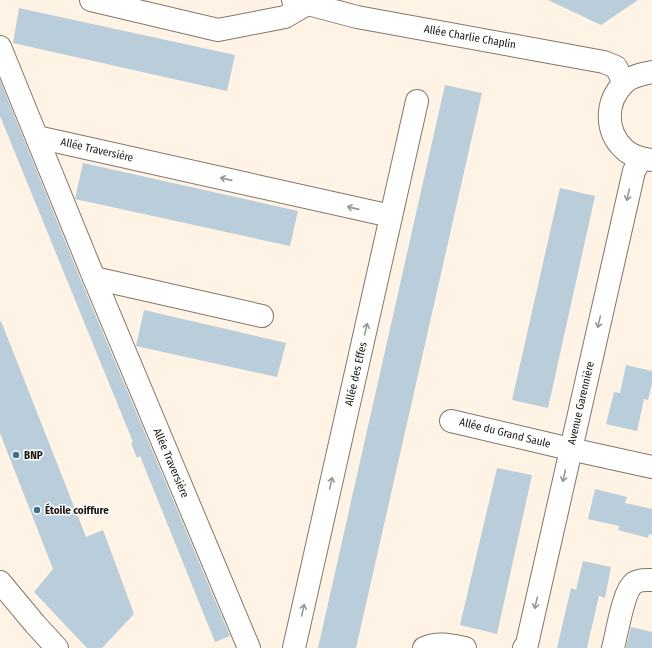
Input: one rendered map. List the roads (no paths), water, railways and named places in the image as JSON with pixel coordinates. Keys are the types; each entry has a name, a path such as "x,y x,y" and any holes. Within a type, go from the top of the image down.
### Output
{"street":[{"name":"Allée Charlie Chaplin","path":"91,0 218,30 285,17 300,2 357,17 604,62 616,67 624,83"},
{"name":"Allée Traversière","path":"0,47 94,278 249,648"},
{"path":"647,159 624,150 613,135 609,117 613,98 624,83 637,75 652,72"},
{"name":"Allée des Effes","path":"294,648 417,101"},
{"name":"Allée Traversière","path":"37,137 391,216"},
{"name":"Avenue Garennière","path":"524,648 528,636 634,171 647,159"},
{"path":"94,278 262,316"},
{"name":"Allée du Grand Saule","path":"451,420 570,450 652,467"},
{"path":"613,648 627,593 634,584 642,580 652,580"},
{"path":"0,582 57,648"},
{"path":"0,605 14,616 44,648"},
{"path":"424,648 435,644 444,644 465,648"}],"place":[{"name":"BNP","path":"16,455"},
{"name":"Étoile coiffure","path":"37,510"}]}
